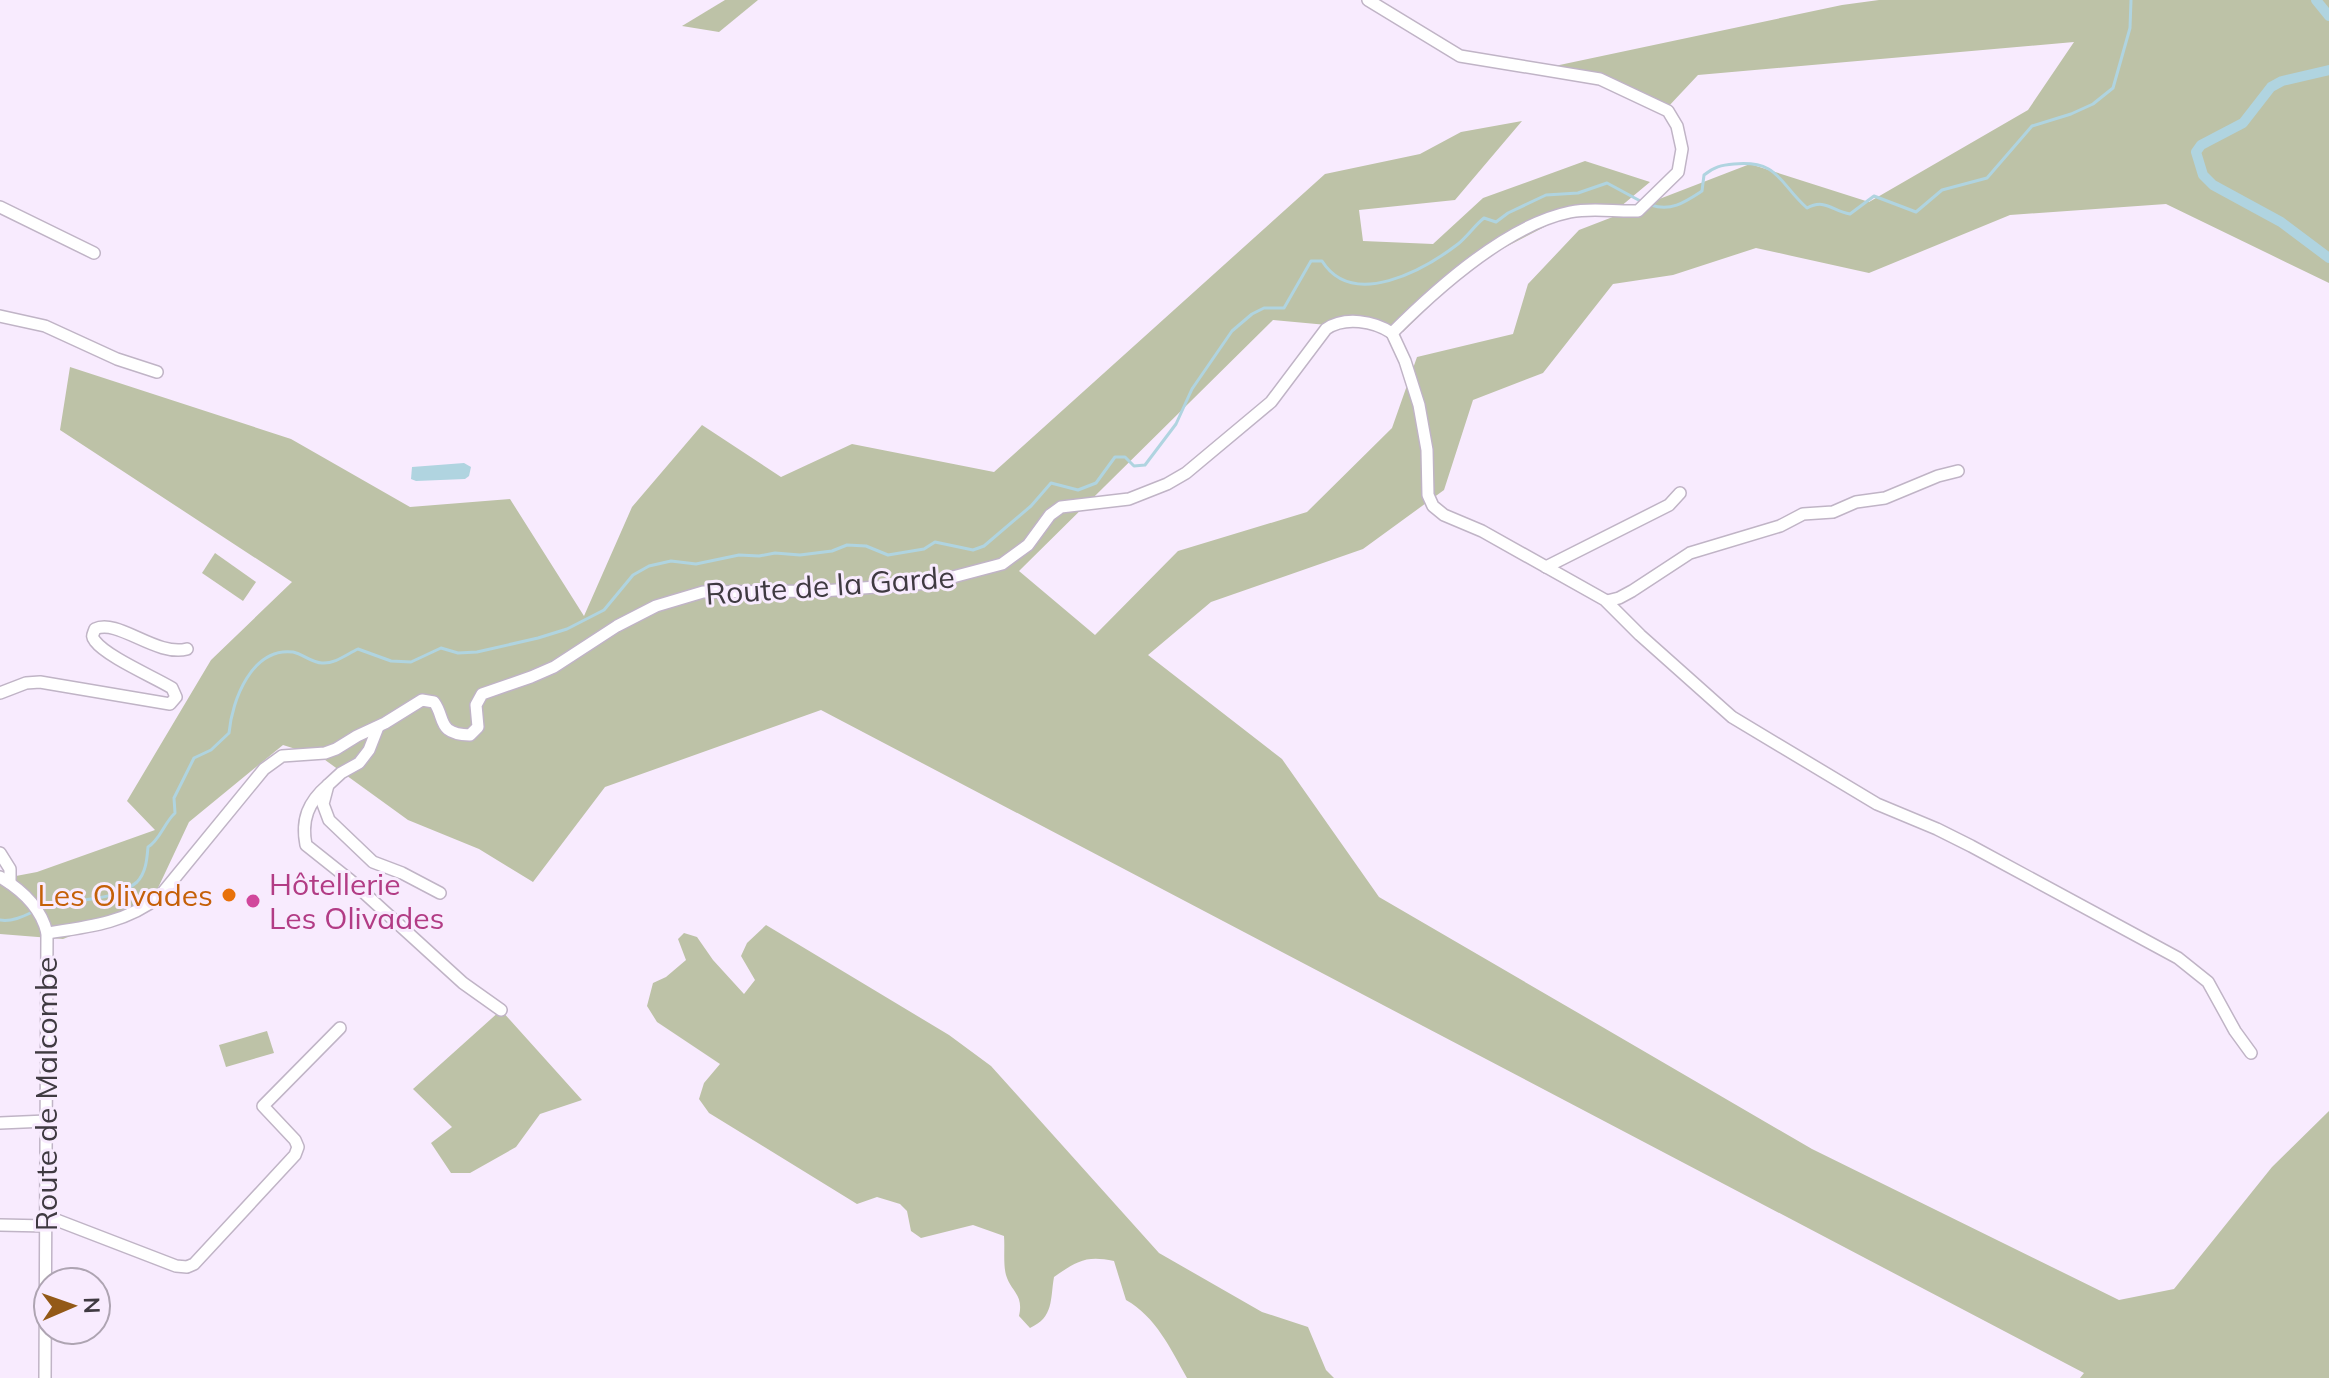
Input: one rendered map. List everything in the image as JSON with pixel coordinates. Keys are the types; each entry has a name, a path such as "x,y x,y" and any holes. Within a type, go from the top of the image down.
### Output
{"street":[{"path":"1368,0 1460,56 1600,79 1668,111 1677,126 1682,149 1678,172 1641,209 1634,212 1609,208 1571,211 1536,223 1483,254 1444,284 1392,333 1419,405 1427,450 1428,495 1433,506 1444,515 1482,531 1607,601 1640,635 1732,717 1856,793 1971,846 2186,963 2208,982 2251,1053"},
{"path":"0,207 94,253"},
{"path":"0,316 45,326 117,359 157,372"},
{"name":"Route de la Garde","path":"47,933 101,926 148,905 160,896 272,761 292,753 325,753 378,727 416,702 429,699 438,707 444,725 458,734 470,735 478,727 476,705 482,694 554,667 617,626 656,606 703,592 822,591 930,583 1002,564 1028,545 1050,515 1061,507 1129,499 1186,473 1271,402 1333,324 1369,322 1392,333"},
{"path":"1607,601 1632,591 1690,553 1780,526 1803,514 1833,512 1856,502 1885,498 1958,471"},
{"path":"1546,567 1669,505 1680,493"},
{"path":"0,693 26,683 40,682 170,704 176,697 172,688 107,651 95,641 93,635 95,629 107,626 168,650 187,649"},
{"path":"378,727 369,750 359,763 341,773 317,795 307,811 303,831 306,845 350,880 463,983 501,1010"},
{"path":"328,785 323,804 329,820 351,843 373,862 440,893"},
{"path":"0,853 10,869 5,880"},
{"name":"Route de Malcombe","path":"5,880 34,906 47,933 45,1378"},
{"path":"0,1225 46,1221 176,1266 194,1264 295,1155 298,1147 295,1140 263,1106 340,1028"},
{"path":"0,1123 46,1121"}],"green space":[{"path":"725,0 758,0 719,32 682,26"},
{"path":"1879,0 2329,0 2329,283 2166,204 2010,215 1869,273 1756,248 1673,275 1613,284 1543,373 1473,400 1444,490 1363,549 1211,602 1148,655 1282,759 1379,897 1812,1149 2119,1300 2174,1289 2272,1167 2329,1111 2329,1378 2080,1378 2084,1373 821,710 605,787 533,882 479,849 408,820 321,757 283,745 189,822 150,905 63,939 0,934 0,879 37,872 155,830 127,801 211,660 292,582 60,430 70,367 291,439 410,507 510,499 584,616 632,507 702,425 781,477 852,444 994,472 1325,174 1420,154 1461,132 1522,121 1455,200 1359,210 1363,241 1433,244 1483,198 1585,161 1650,182 1620,207 1556,221 1473,264 1403,332 1273,320 1019,571 1095,635 1178,551 1307,512 1392,428 1417,357 1513,334 1528,284 1579,230 1750,164 1869,202 2028,110 2074,42 1698,75 1667,108 1550,67 1842,5"},
{"path":"215,553 256,582 243,601 202,573"},
{"path":"766,925 949,1035 991,1066 1159,1253 1262,1312 1308,1327 1326,1370 1334,1378 1187,1378 1154,1324 1126,1300 1114,1261 1104,1259 1082,1261 1054,1277 1047,1313 1030,1328 1019,1316 1020,1303 1006,1275 1004,1236 973,1225 921,1238 911,1231 907,1211 900,1204 877,1197 857,1204 709,1113 699,1099 704,1083 720,1064 657,1022 647,1006 653,983 666,977 686,960 678,939 684,933 697,937 744,994 755,980 741,956 747,943"},
{"path":"501,1010 582,1100 540,1114 516,1147 470,1173 451,1173 431,1143 452,1127 413,1089"},
{"path":"267,1031 274,1053 226,1067 219,1045"}],"water":[{"path":"464,463 471,467 465,479 411,479 412,467"}],"waterway":[{"path":"1651,205 1678,205 1702,191 1704,175 1711,170 1725,165 1749,164 1769,169 1807,208 1819,204 1850,214 1874,196 1916,212 1942,190 1987,178 2032,126 2093,104 2113,88 2130,28 2131,0"},
{"path":"2316,0 2329,16"},
{"path":"2329,70 2282,81 2271,87 2243,123 2201,145 2196,152 2203,175 2213,185 2281,222 2329,258"},
{"path":"0,920 14,919 53,904 108,896 137,882 144,870 148,847 175,813 174,798 194,758 211,750 229,733 240,692 247,678 266,658 293,652 318,663 327,663 358,649 391,661 411,662 441,648 458,653 477,652 538,638 567,629 604,610 633,575 649,566 671,561 696,564 739,555 800,555 832,551 847,545 866,546 888,555 924,549 935,542 973,550 984,546 1031,506 1051,483 1078,490 1096,483 1115,457 1125,457 1134,466 1145,465 1176,424 1192,389 1232,331 1264,308 1284,308 1311,261 1322,261 1335,275 1352,283 1389,281 1444,254 1484,218 1496,222 1546,195 1578,193 1607,183 1644,203"}],"place":[{"name":"Les Olivades","path":"229,895"},
{"name":"Hôtellerie Les Olivades","path":"253,901"}]}
